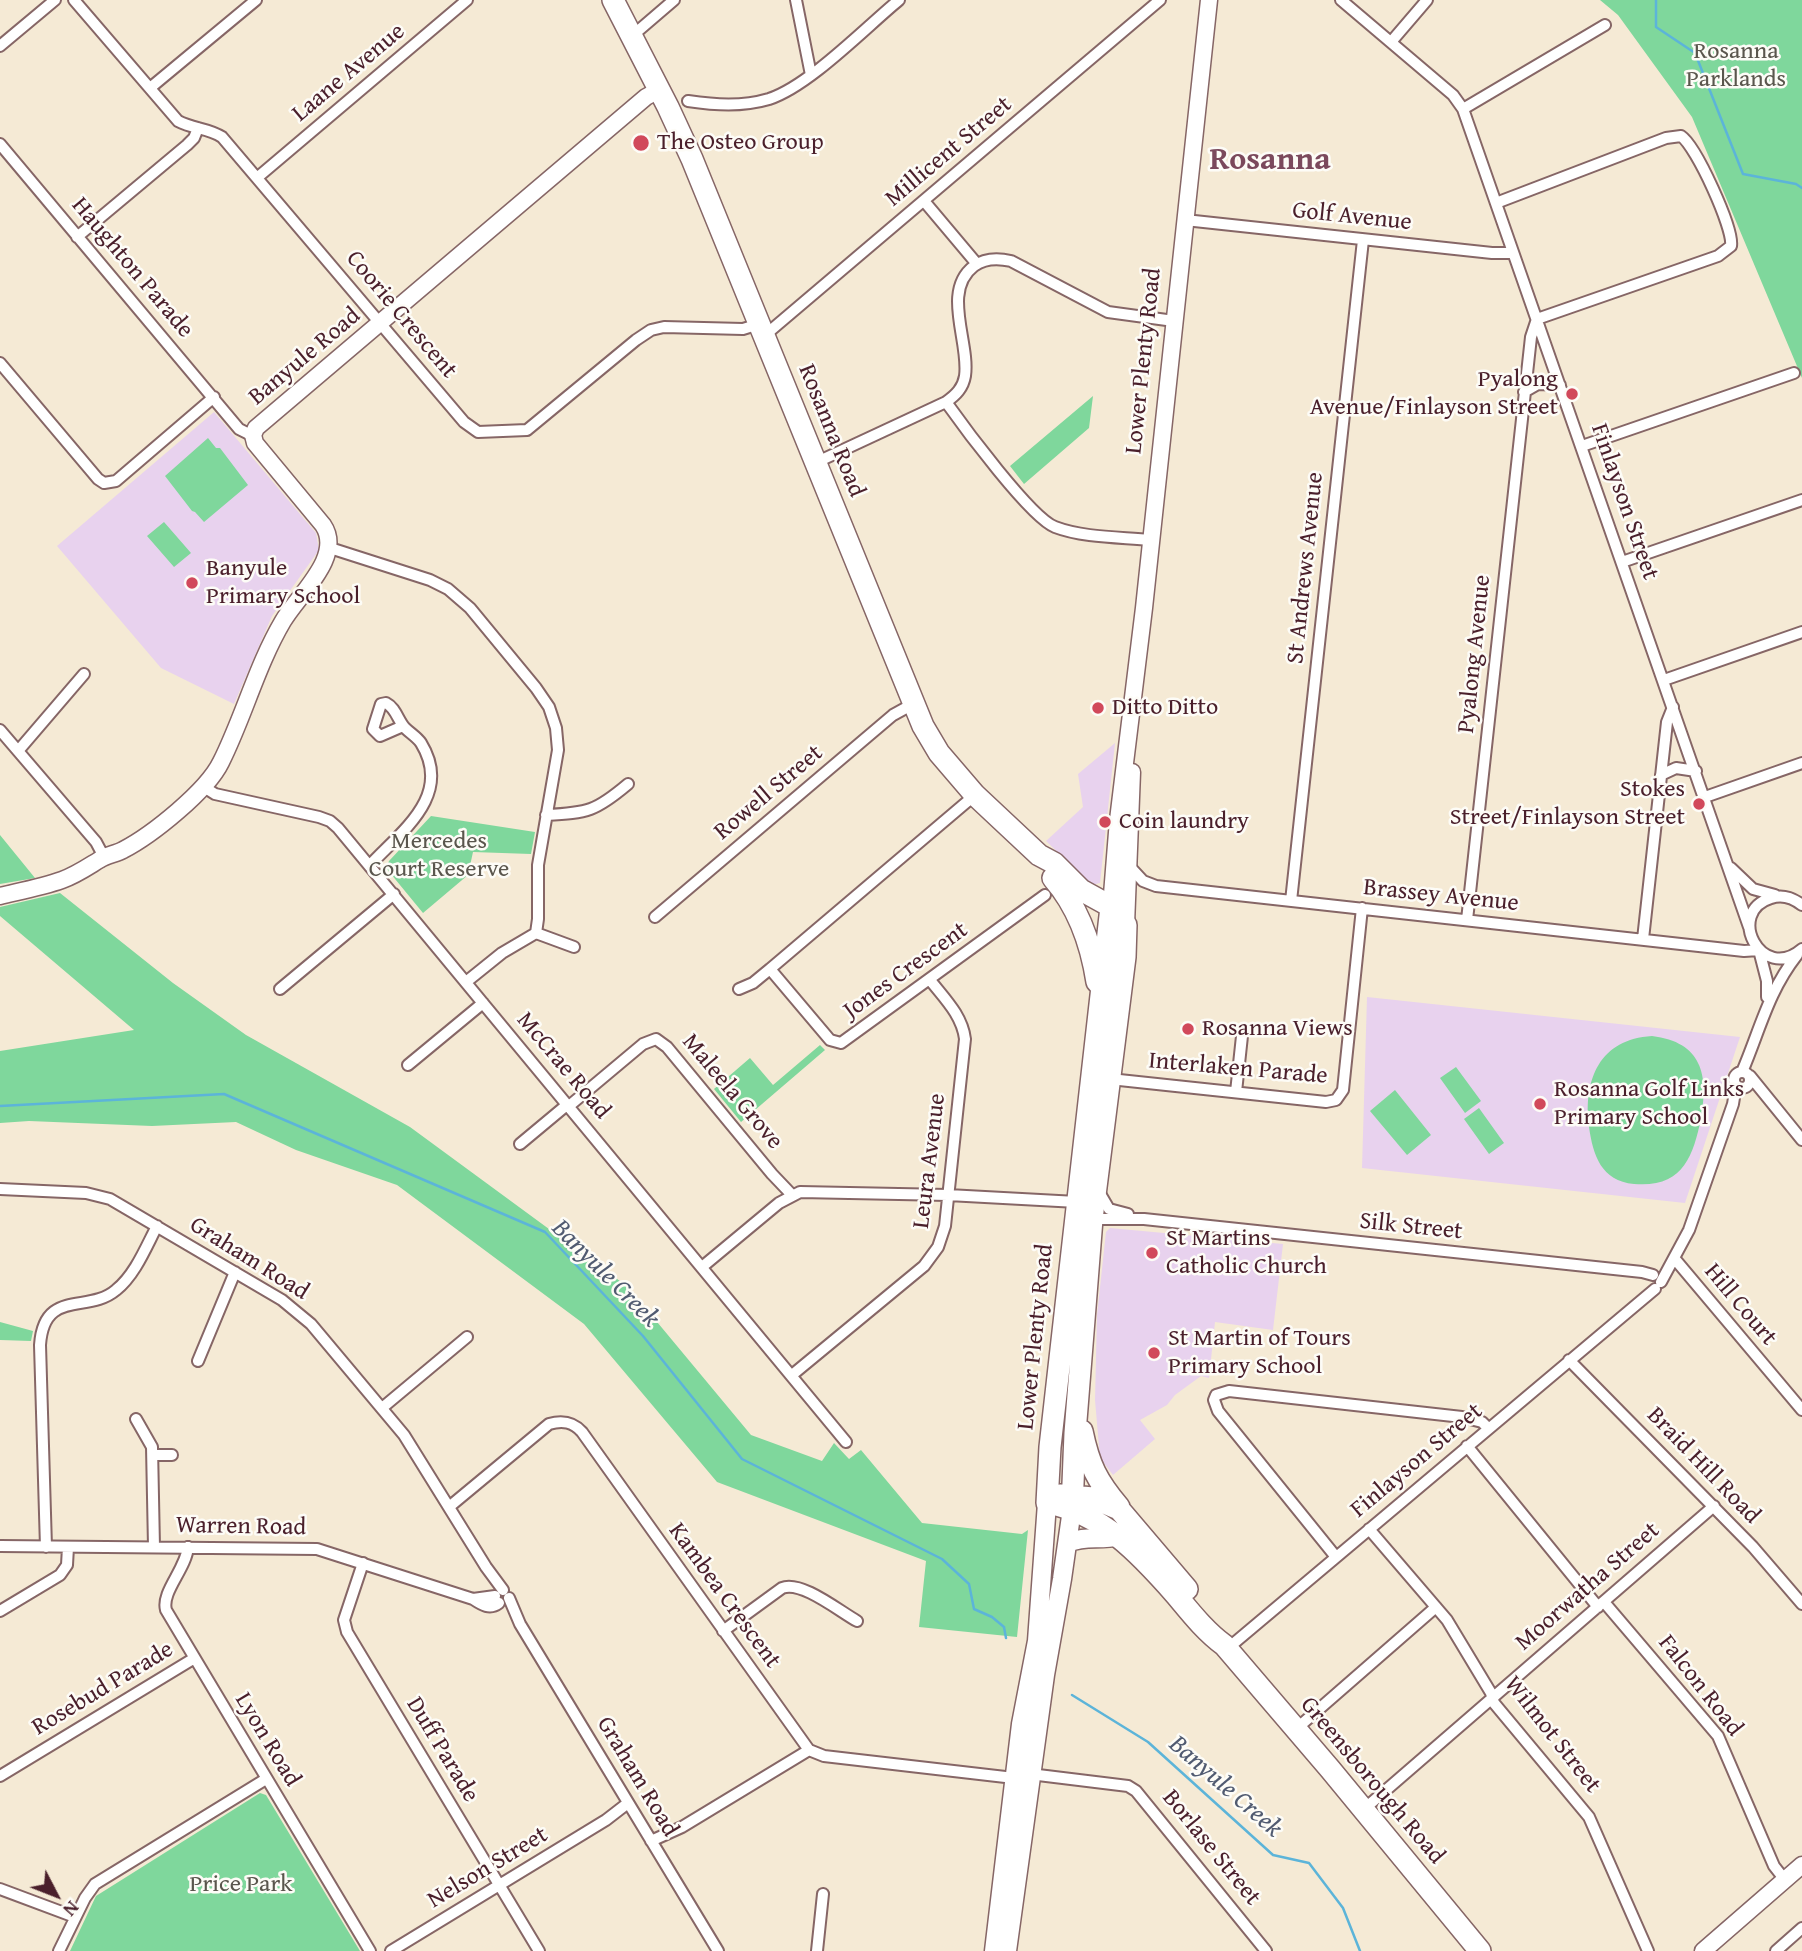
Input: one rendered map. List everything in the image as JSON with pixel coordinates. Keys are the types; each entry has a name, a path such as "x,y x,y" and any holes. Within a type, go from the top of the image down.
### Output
{"highway":[{"name":"Rosanna Road","path":"613,0 687,148 913,704 939,753 975,795 1039,855 1079,918 1093,957 1101,1015"},
{"name":"Rosanna Road","path":"1039,855 1054,863 1087,894 1120,916"},
{"path":"1079,918 1083,924 1090,927 1120,916"},
{"name":"Lower Plenty Road","path":"1072,1503 1092,1219 1125,957 1120,916"},
{"name":"Lower Plenty Road","path":"1048,1490 1077,1202 1106,969 1120,916"},
{"path":"1106,969 1115,957 1125,957"},
{"path":"1077,1405 1092,1470 1124,1528"},
{"path":"1048,1490 1056,1478 1062,1478 1073,1459"},
{"name":"Greensborough Road","path":"1048,1490 1101,1523 1124,1528 1174,1593 1208,1633 1226,1647 1480,1951"}],"main road":[{"name":"Lower Plenty Road","path":"1007,1951 1037,1642 1048,1490"},
{"name":"Lower Plenty Road","path":"994,1951 1022,1776 1045,1675 1068,1543 1072,1503"},
{"path":"1068,1543 1082,1538 1104,1540 1124,1528"}],"street":[{"path":"0,46 55,0"},
{"name":"Coorie Crescent","path":"74,0 178,121 211,129 222,137 474,431 485,433 527,430 651,330 664,327 761,330"},
{"path":"150,88 256,0"},
{"name":"Laane Avenue","path":"258,177 467,0"},
{"path":"632,36 674,0"},
{"path":"796,0 811,75"},
{"path":"688,101 719,105 756,102 779,95 811,75 899,0"},
{"name":"Millicent Street","path":"761,330 924,201 1160,0"},
{"name":"Lower Plenty Road","path":"1120,916 1118,820 1209,0"},
{"name":"Finlayson Street","path":"1341,0 1453,95 1463,109 1696,771 1752,940 1759,950"},
{"path":"1391,42 1427,0"},
{"path":"1463,109 1605,25"},
{"name":"Banyule Road","path":"330,548 326,530 257,446 254,433 646,97 659,90"},
{"path":"78,237 187,145 198,128"},
{"path":"1496,203 1666,138 1681,136 1694,150 1729,228 1731,246 1718,256 1537,319"},
{"name":"Haughton Parade","path":"0,144 232,418 254,433"},
{"path":"924,201 977,264"},
{"name":"Golf Avenue","path":"1185,220 1492,253 1513,253"},
{"name":"St Andrews Avenue","path":"1292,901 1363,240"},
{"path":"815,463 946,402 958,392 964,380 965,364 959,290 964,278 977,264 990,259 1011,261 1108,312 1174,321"},
{"name":"Pyalong Avenue","path":"1467,920 1524,392 1531,337 1537,319"},
{"path":"0,363 104,483 116,481 214,397"},
{"path":"1582,446 1794,373"},
{"path":"1524,392 1538,384 1560,385"},
{"path":"946,402 1029,506 1047,523 1075,532 1151,540"},
{"path":"1622,562 1802,500"},
{"path":"0,896 63,879 88,869 104,857 122,851 165,821 204,787 220,764 272,639 326,559 330,548 430,580 448,589 470,608 549,707 557,739 557,761 538,865 536,933"},
{"path":"1664,680 1802,632"},
{"path":"18,751 84,674"},
{"name":"Rowell Street","path":"655,917 893,715 913,704"},
{"path":"1643,939 1667,719 1673,707"},
{"path":"370,865 422,810 431,789 432,766 420,741 403,726"},
{"name":"Lower Plenty Road","path":"1120,916 1130,867 1133,785 1130,728"},
{"path":"0,730 96,842 104,857"},
{"path":"1705,797 1802,763"},
{"path":"1661,775 1675,768 1696,771"},
{"path":"546,815 590,811 605,803 628,784"},
{"name":"McCrae Road","path":"204,787 215,794 330,821 370,865 846,1442"},
{"path":"739,989 753,983 975,795"},
{"name":"Finlayson Street","path":"1729,866 1740,879 1756,890 1786,897"},
{"name":"Brassey Avenue","path":"1130,867 1143,881 1156,886 1759,950 1780,958 1794,956 1802,950"},
{"name":"Brassey Avenue","path":"1120,916 1156,886"},
{"path":"280,989 394,894"},
{"name":"Jones Crescent","path":"770,969 830,1040 837,1043 846,1041 1045,895"},
{"path":"1721,947 1739,943 1762,902 1772,897 1802,895"},
{"path":"1786,897 1802,905"},
{"name":"Interlaken Parade","path":"1110,1079 1330,1102 1336,1100 1342,1094 1362,908"},
{"path":"536,933 575,947"},
{"path":"466,982 502,953 536,933"},
{"path":"1759,950 1768,985 1767,1004"},
{"path":"1802,950 1782,976 1767,1004 1748,1056 1744,1080 1764,1095 1802,1140"},
{"name":"Leura Avenue","path":"792,1376 929,1260 943,1234 965,1039 957,1015 930,980"},
{"path":"408,1065 484,1003"},
{"path":"1236,1092 1242,1036"},
{"name":"Maleela Grove","path":"568,1105 643,1044 656,1039 667,1047 792,1195"},
{"name":"Finlayson Street","path":"1226,1647 1634,1305 1674,1258 1693,1220 1733,1104 1744,1080"},
{"path":"520,1144 568,1105"},
{"name":"Silk Street","path":"1096,1187 1109,1209 1144,1219"},
{"name":"Graham Road","path":"0,1189 94,1194 118,1203 235,1272 301,1315 412,1446 486,1567 500,1597 520,1624 718,1951"},
{"path":"702,1267 792,1195 811,1191 1077,1202"},
{"name":"Silk Street","path":"1092,1219 1144,1219 1631,1272 1652,1282"},
{"path":"46,1546 41,1333 51,1314 63,1306 99,1299 116,1291 127,1279 157,1226"},
{"name":"Hill Court","path":"1674,1258 1802,1410"},
{"path":"198,1361 235,1272"},
{"path":"382,1408 467,1338"},
{"name":"Braid Hill Road","path":"1569,1360 1714,1506 1802,1604"},
{"path":"1336,1557 1219,1413 1214,1403 1215,1397 1229,1391 1448,1415 1474,1419 1488,1428"},
{"path":"136,1419 151,1441 153,1455 154,1547"},
{"name":"Kambea Crescent","path":"449,1507 550,1424 561,1421 573,1424 582,1432 809,1750"},
{"name":"Falcon Road","path":"1467,1446 1718,1736 1774,1866 1785,1880"},
{"path":"153,1455 172,1454"},
{"name":"Moorwatha Street","path":"1363,1810 1714,1506"},
{"name":"Wilmot Street","path":"1369,1529 1455,1633 1494,1703 1590,1817 1648,1951"},
{"name":"Warren Road","path":"0,1546 309,1548 473,1599 500,1597"},
{"path":"0,1611 60,1575 67,1565 68,1547"},
{"name":"Lyon Road","path":"188,1547 186,1561 164,1604 193,1659 370,1951"},
{"name":"Duff Parade","path":"363,1563 345,1615 344,1628 539,1951"},
{"path":"723,1631 782,1588 790,1586 803,1589 857,1621"},
{"path":"1295,1730 1436,1607"},
{"name":"Rosebud Parade","path":"0,1776 193,1659"},
{"path":"653,1845 809,1750 824,1756 1022,1776"},
{"name":"Borlase Street","path":"1022,1776 1128,1786 1136,1791 1266,1951"},
{"path":"59,1951 95,1884 266,1779"},
{"name":"Nelson Street","path":"391,1951 630,1806"},
{"path":"1704,1950 1802,1865"},
{"path":"0,1889 75,1917"},
{"path":"817,1951 823,1894"},
{"path":"1776,1951 1802,1928"}],"shaded area":[{"name":"Banyule Primary School","path":"214,412 316,533 319,550 272,616 234,704 161,668 57,546"},
{"path":"1115,743 1100,883 1092,885 1046,841 1083,807 1078,774"},
{"name":"Rosanna Golf Links Primary School","path":"1367,997 1740,1037 1685,1203 1362,1168"},
{"name":"St Martin of Tours Primary School","path":"1110,1228 1283,1244 1273,1330 1215,1322 1209,1378 1201,1376 1175,1395 1167,1405 1140,1420 1155,1439 1113,1475 1100,1458 1095,1400 1097,1315 1106,1232"}],"green space":[{"name":"Rosanna Parklands","path":"1600,0 1802,0 1802,378 1692,117 1618,15"},
{"path":"1093,396 1089,428 1024,484 1010,466"},
{"path":"208,438 216,448 220,448 248,485 204,522 165,476"},
{"path":"164,522 191,553 174,567 147,536"},
{"name":"Mercedes Court Reserve","path":"431,816 535,832 531,854 473,852 468,875 423,913 386,868 389,861"},
{"path":"0,835 35,878 0,884"},
{"path":"60,893 173,983 246,1035 410,1127 628,1287 751,1435 822,1461 834,1443 849,1459 861,1450 922,1523 1022,1534 1028,1530 1017,1637 919,1627 926,1561 717,1482 584,1324 397,1185 296,1150 236,1122 152,1126 29,1121 0,1123 0,1051 134,1030 0,916 0,907"},
{"path":"1652,1036 1669,1039 1692,1053 1702,1075 1703,1102 1694,1146 1682,1168 1664,1181 1634,1184 1614,1178 1606,1172 1596,1157 1589,1127 1589,1093 1599,1065 1608,1053 1634,1039"},
{"path":"820,1045 825,1050 741,1122 714,1089 750,1058 773,1085"},
{"path":"1456,1067 1481,1101 1465,1113 1440,1078"},
{"path":"1395,1090 1431,1135 1407,1155 1370,1111"},
{"path":"1479,1108 1504,1143 1489,1154 1464,1119"},
{"path":"0,1322 33,1331 31,1341 0,1340"},
{"name":"Price Park","path":"260,1793 266,1795 360,1951 70,1951 96,1896"}],"waterway":[{"path":"1656,0 1656,27 1695,53 1743,174 1796,184 1802,188"},
{"name":"Banyule Creek","path":"0,1106 224,1094 545,1232 643,1336 742,1459 942,1559 969,1584 974,1609 992,1617 1004,1627 1006,1638"},
{"name":"Banyule Creek","path":"1072,1695 1148,1742 1273,1855 1309,1863 1343,1908 1360,1951"}],"place":[{"name":"The Osteo Group","path":"641,143"},
{"name":"Pyalong Avenue/Finlayson Street","path":"1572,394"},
{"name":"Banyule Primary School","path":"192,583"},
{"name":"Ditto Ditto","path":"1098,708"},
{"name":"Stokes Street/Finlayson Street","path":"1699,804"},
{"name":"Coin laundry","path":"1105,822"},
{"name":"Rosanna Views","path":"1188,1029"},
{"name":"Rosanna Golf Links Primary School","path":"1540,1104"},
{"name":"St Martins Catholic Church","path":"1152,1253"},
{"name":"St Martin of Tours Primary School","path":"1154,1353"}],"district":[{"name":"Rosanna","path":"1270,161"}]}
